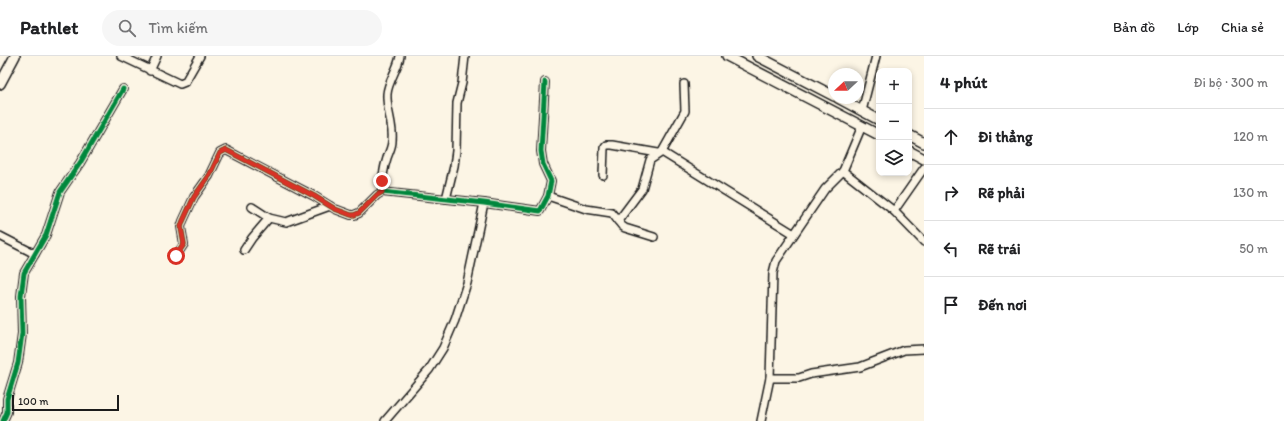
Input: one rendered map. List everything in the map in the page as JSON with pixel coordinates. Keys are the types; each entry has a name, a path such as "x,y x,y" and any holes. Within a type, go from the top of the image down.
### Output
{"main road":[{"path":"0,84 15,56"},
{"path":"727,56 876,133"},
{"path":"757,56 828,93"},
{"path":"849,104 876,118"},
{"path":"912,137 924,143"},
{"path":"912,153 924,159"}],"street":[{"path":"121,56 180,84 185,82 200,56"},
{"path":"150,71 157,56"},
{"path":"382,192 383,172 393,139 388,110 387,92 399,63 400,56"},
{"path":"446,199 456,151 457,103 462,83 465,56"},
{"path":"862,111 876,56"},
{"path":"176,256 184,244 181,227 194,197 210,174 220,153 226,150 314,196 330,206 354,215 359,213 382,192 484,203 538,212 541,210 548,196 551,181 543,164 541,151 545,82"},
{"path":"618,221 642,189 650,160 660,153 685,111 684,84"},
{"path":"3,421 7,412 3,404 18,363 22,334 22,284 24,274 46,235 60,192 80,163 123,89"},
{"path":"761,421 770,378 773,273 776,261 825,189 843,171 862,126"},
{"path":"604,176 604,148 606,145 660,153 794,234"},
{"path":"894,211 924,168"},
{"path":"843,171 894,211 924,242"},
{"path":"548,196 586,209 612,213 622,226 629,230 654,237"},
{"path":"384,421 429,370 443,348 455,320 467,283 484,203"},
{"path":"252,206 269,218 286,222 330,206"},
{"path":"244,250 269,218"},
{"path":"0,236 35,254"},
{"path":"770,378 799,378 811,374 860,367 904,350 924,349"}],"cycle path":[{"path":"176,256 184,244 181,227 194,197 209,176 220,153 226,150 314,196 335,209 351,215 359,213 382,192 484,203 540,211 548,196 551,181 543,164 541,151 545,82"},
{"path":"3,421 7,412 7,399 18,363 22,334 21,296 24,273 46,235 60,192 80,163 123,89"}],"route":[{"path":"176,256 184,244 181,227 194,197 209,176 220,153 226,150 314,196 335,209 351,215 359,213 382,192 382,181"}]}
